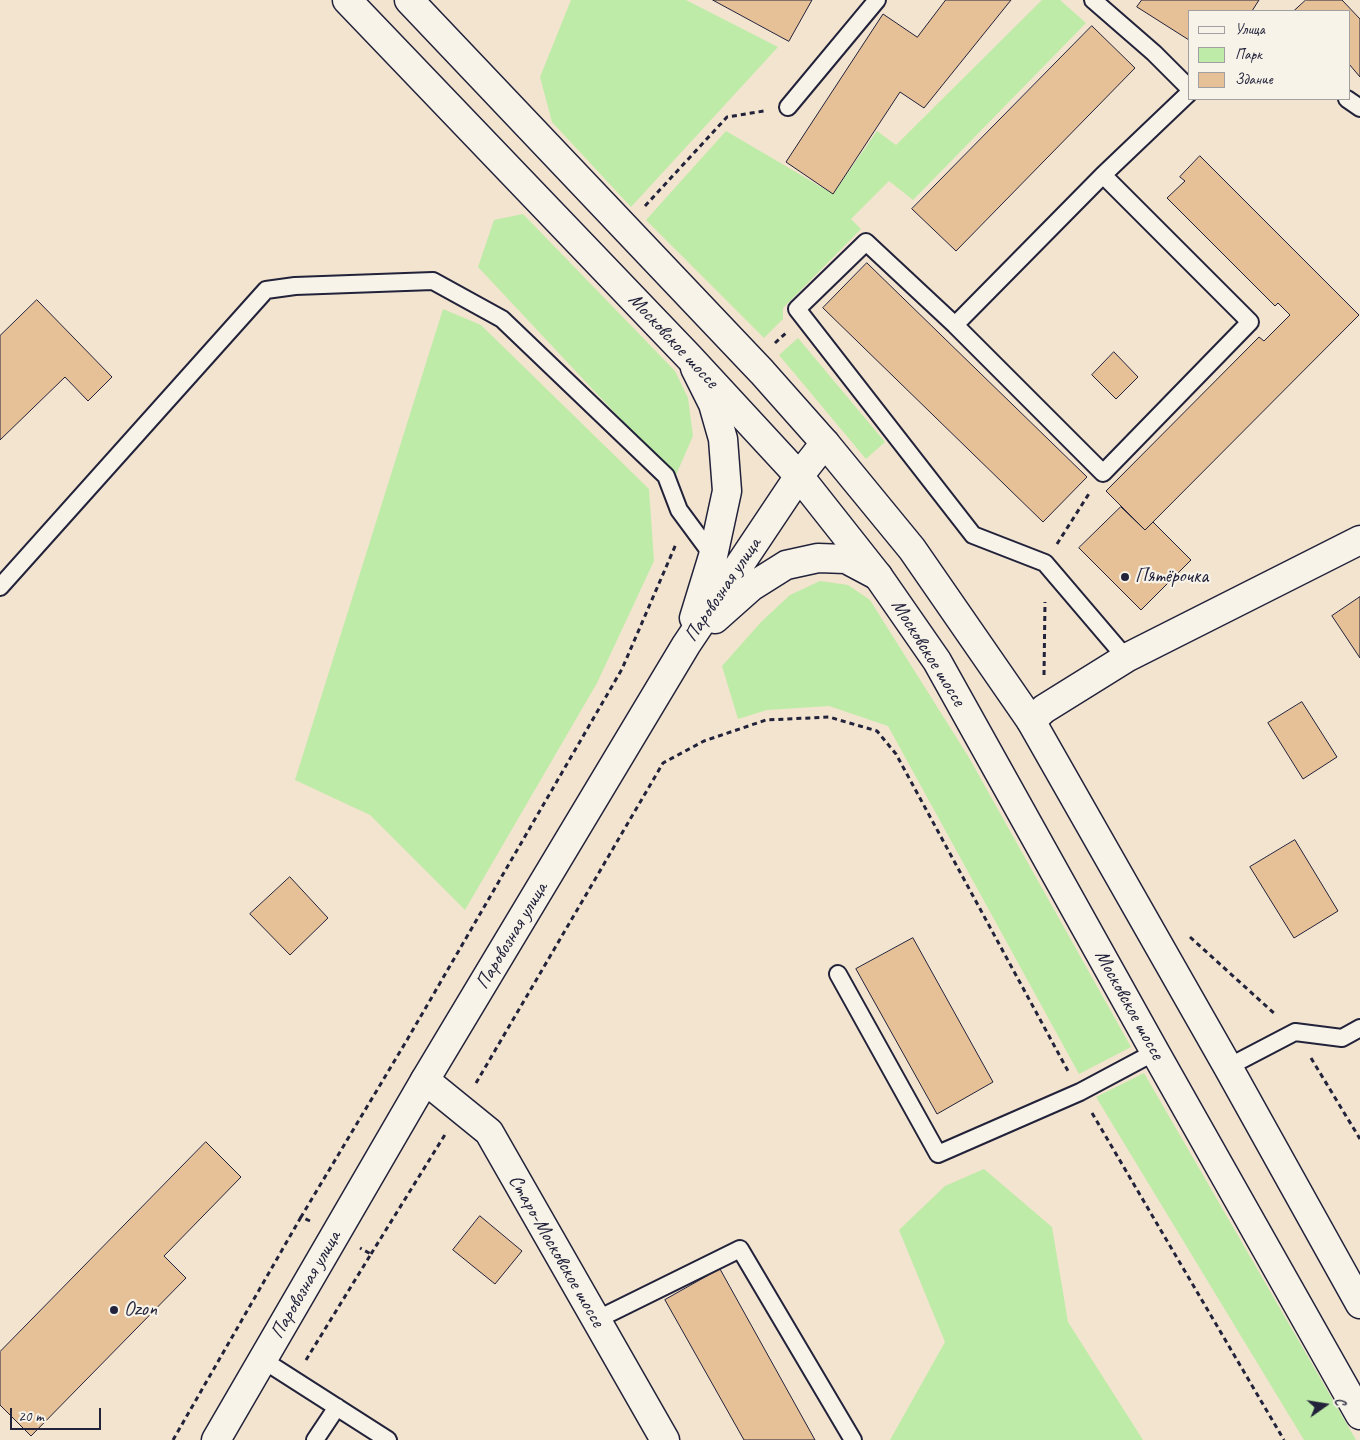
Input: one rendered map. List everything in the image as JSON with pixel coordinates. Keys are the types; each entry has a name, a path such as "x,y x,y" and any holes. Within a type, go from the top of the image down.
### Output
{"main road":[{"name":"Московское шоссе","path":"347,0 689,357 799,476 878,576 937,661 1360,1416"},
{"path":"409,0 762,372 825,443 912,549 1031,720 1360,1304"},
{"path":"686,645 713,556 727,491 722,439 713,404 689,357"},
{"name":"Паровозная улица","path":"216,1440 425,1080 686,645 799,476 825,443"},
{"path":"1031,720 1044,709 1126,658 1360,540"},
{"path":"686,645 751,587 786,565 818,558 846,559 878,576"},
{"name":"Старо-Московское шоссе","path":"425,1080 489,1132 665,1440"}],"lane":[{"path":"788,107 877,0"},
{"path":"1093,0 1154,53 1188,87"},
{"path":"955,325 1103,176 1188,94"},
{"path":"1348,100 1360,108"},
{"path":"1103,176 1250,322 1102,473 955,325 866,242 796,309 973,535 1045,563 1126,658"},
{"path":"0,587 266,290 295,286 433,281 502,319 666,476 679,510 713,556"},
{"path":"838,974 938,1154 1080,1092 1155,1052"},
{"path":"1228,1067 1295,1032 1342,1038 1360,1028"},
{"path":"596,1320 740,1249 853,1440"},
{"path":"263,1360 388,1440"},
{"path":"315,1440 337,1407"}],"path":[{"path":"640,210 727,117 788,107"},
{"path":"173,1440 301,1217 407,1040 622,670 686,520"},
{"path":"294,1380 370,1254 301,1217"}],"green space":[{"path":"571,0 686,0 778,47 631,207 552,122 540,77"},
{"path":"1042,0 1060,0 1086,23 913,200 889,181 851,219 861,229 783,308 783,319 764,338 646,220 726,131 833,194 877,131 896,145"},
{"path":"523,214 675,371 688,398 693,436 675,477 478,267 494,220"},
{"path":"443,309 481,325 649,489 654,561 597,683 465,910 370,815 295,780"},
{"path":"798,338 885,442 866,459 779,355"},
{"path":"820,581 848,585 870,600 968,756 1131,1047 1079,1074 888,726 829,706 767,710 738,719 722,666 761,622 790,595"},
{"path":"1144,1073 1356,1440 1304,1440 1096,1097"},
{"path":"984,1169 1052,1227 1068,1322 1143,1440 890,1440 945,1342 899,1230 945,1186"}],"building":[{"path":"713,0 812,0 789,41"},
{"path":"946,0 1011,0 924,108 900,92 833,194 786,162 883,14 917,37"},
{"path":"1142,0 1259,0 1253,10 1188,10 1188,39 1137,7"},
{"path":"1306,0 1342,0 1360,19 1360,77 1350,65 1350,10 1295,10"},
{"path":"1092,26 1135,68 956,251 912,209"},
{"path":"1200,156 1359,315 1145,530 1106,491 1259,337 1264,341 1290,315 1278,303 1275,306 1167,198 1185,181 1180,177"},
{"path":"867,263 1087,477 1043,522 823,308"},
{"path":"37,300 112,377 88,401 65,377 0,440 0,336"},
{"path":"1114,352 1138,377 1116,399 1092,375"},
{"path":"1121,507 1145,530 1153,522 1191,560 1141,610 1079,548"},
{"path":"1360,597 1360,658 1332,616"},
{"path":"1302,702 1337,757 1303,779 1268,723"},
{"path":"1295,840 1338,911 1294,938 1250,867"},
{"path":"290,877 328,918 290,955 250,914"},
{"path":"913,938 993,1082 937,1114 856,969"},
{"path":"206,1142 241,1177 164,1256 186,1278 31,1436 0,1405 0,1352"},
{"path":"480,1216 522,1251 495,1284 453,1250"},
{"path":"720,1269 815,1440 744,1440 665,1300"}],"place":[{"name":"Пятёрочка","path":"1125,577"},
{"name":"Ozon","path":"114,1310"}]}
